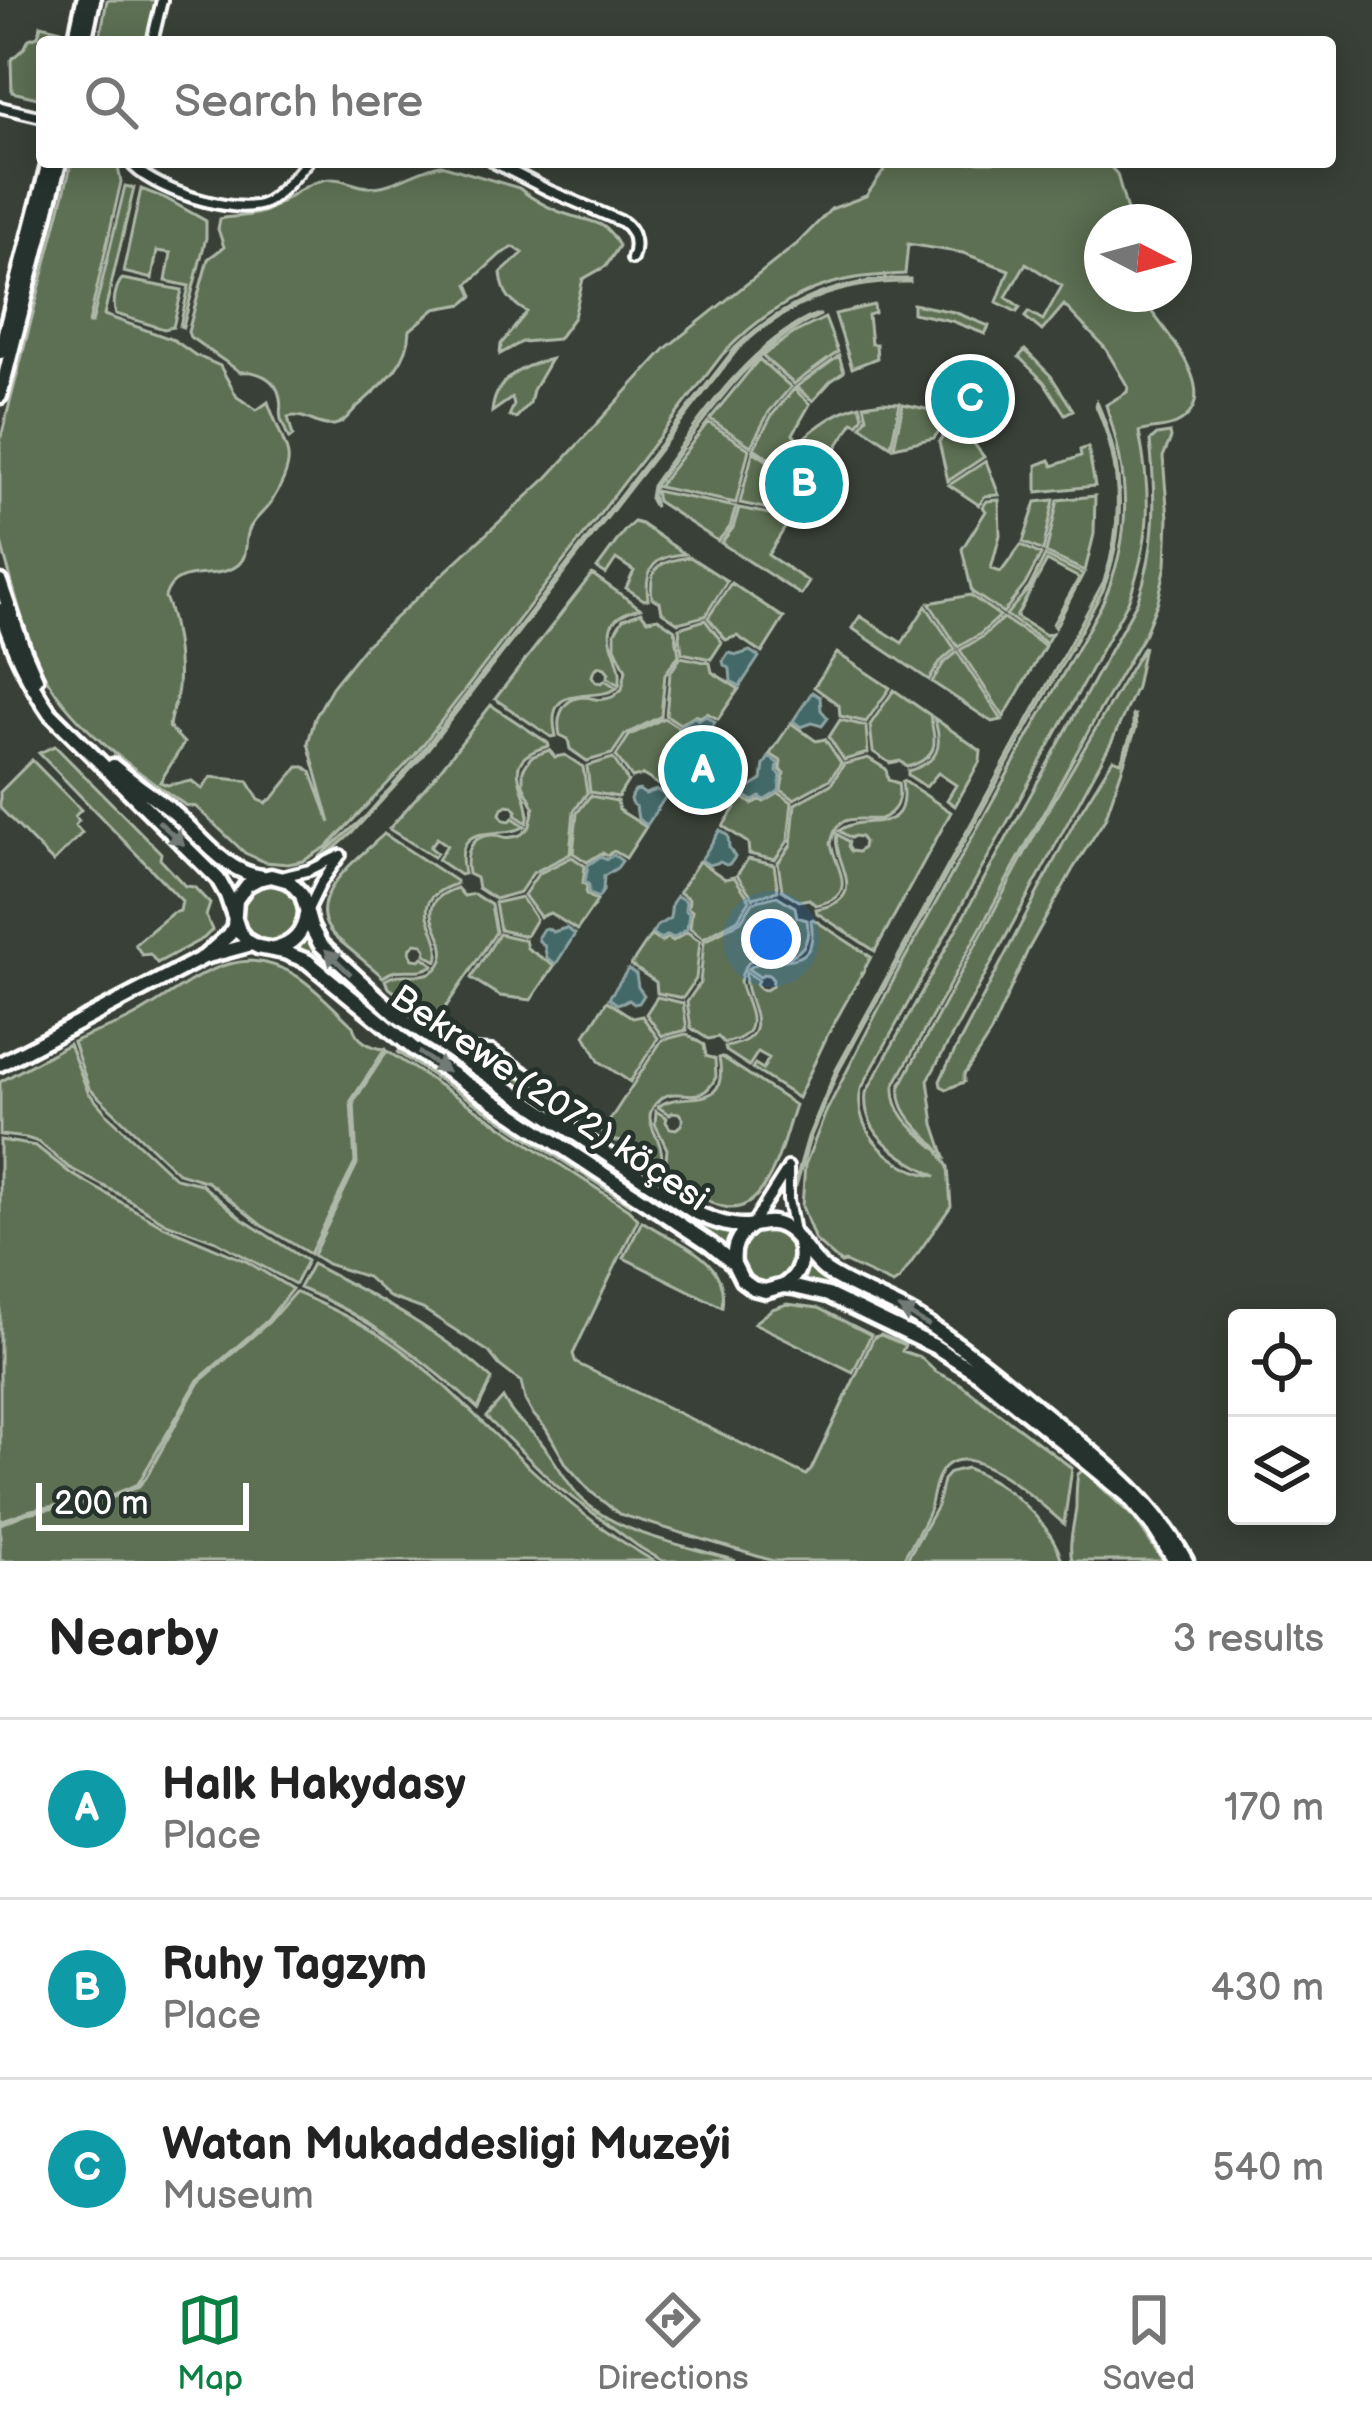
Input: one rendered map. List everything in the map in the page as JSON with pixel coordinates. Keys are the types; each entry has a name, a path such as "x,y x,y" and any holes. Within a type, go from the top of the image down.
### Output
{"main road":[{"path":"81,36 88,0"},
{"path":"0,352 47,168"},
{"path":"0,392 57,168"},
{"name":"Bekrewe (2072) köçesi","path":"0,582 23,650 56,708 116,768 176,814 224,860 245,874 289,881 304,901 315,936 328,954 398,1016 694,1212 751,1226"},
{"path":"0,610 22,669 50,713 218,879 239,931 252,944 204,957 0,1064"},
{"path":"204,957 234,927 236,900 243,889 271,877"},
{"path":"270,949 293,941 307,913"},
{"name":"Bekrewe (2072) köçesi","path":"252,944 308,961 412,1048 704,1239 734,1264"},
{"name":"Bekrewe (2072) köçesi","path":"1175,1561 1127,1495 979,1374 841,1300 783,1286 765,1291 753,1288 734,1264 737,1239 763,1222 787,1228 828,1272 937,1330 1134,1488 1186,1561"},
{"path":"783,1286 799,1268 797,1240"}],"street":[{"path":"153,36 162,0"},
{"path":"0,107 36,116"},
{"path":"136,168 147,179 236,208 269,200 301,168"},
{"path":"505,168 623,222 634,241 632,259"},
{"path":"271,877 310,870 341,855 307,913"},
{"path":"446,1049 492,1051 560,1096 575,1135"},
{"path":"751,1226 788,1167 788,1200 797,1240"}],"green space":[{"path":"107,0 159,0 151,36 100,36"},
{"path":"41,25 61,30 61,36 38,36"},
{"path":"36,37 36,98 12,92 11,60"},
{"path":"70,168 118,168 121,182 89,323 125,186 134,188 104,315 174,340 220,366 237,397 257,410 268,402 288,456 278,491 249,530 238,565 177,580 165,597 178,665 169,727 184,743 160,782 192,781 202,789 211,777 248,781 266,803 298,767 305,767 330,823 308,743 332,687 366,645 548,477 666,348 797,244 831,209 866,196 886,168 1112,168 1125,204 1084,204 1084,312 1152,312 1184,359 1196,396 1191,412 1176,424 1139,432 1147,518 1128,602 861,1089 863,1121 880,1148 906,1167 936,1176 887,1145 870,1122 866,1093 1137,602 1153,522 1150,441 1170,433 1163,457 1166,565 1145,633 894,1086 903,1116 941,1153 907,1115 900,1086 1047,812 1144,646 1136,687 1112,741 928,1080 934,1124 945,1157 941,1155 948,1167 951,1206 893,1284 841,1263 815,1240 802,1206 805,1165 826,1112 899,969 1102,604 1112,578 1125,505 1120,456 1106,405 1128,387 1105,348 1064,305 1042,331 1025,317 1029,312 1043,320 1062,286 1026,263 1006,297 1020,307 1017,312 997,302 1009,270 963,253 908,244 905,274 837,282 766,316 722,355 415,755 328,846 303,861 265,862 245,853 196,807 185,805 123,760 65,705 38,662 0,538 0,441"},
{"path":"451,168 519,188 551,208 600,224 619,246 606,266 583,279 574,317 558,339 522,342 500,354 501,344 527,312 508,297 501,273 523,253 514,247 501,254 468,284 473,296 463,304 435,309 410,330 399,364 344,420 328,425 288,417 293,436 289,439 278,391 271,381 260,374 240,372 188,332 208,259 224,247 220,219 260,213 323,180 378,187 423,170"},
{"path":"141,189 206,221 206,238 183,327 189,286 166,281 171,253 157,251 152,279 123,272"},
{"path":"122,279 182,290 173,327 164,329 116,314 115,296"},
{"path":"868,281 910,282 861,286 816,298 775,319 737,350 420,759 318,863 418,757 735,348 769,320 806,299"},
{"path":"913,304 954,312 989,326 985,334 913,313"},
{"path":"874,305 875,313 868,315 877,358 852,368 835,314"},
{"path":"821,315 770,347 728,389 656,484 655,507 650,498 652,486 724,389 766,346"},
{"path":"825,318 838,352 794,384 762,356 794,333"},
{"path":"1025,350 1051,376 1073,410 1065,414 1044,382 1019,357"},
{"path":"839,356 844,372 813,401 796,387"},
{"path":"551,359 530,403 516,418 509,416 512,398 492,412 498,391 511,376"},
{"path":"759,359 791,387 769,412 751,446 710,419"},
{"path":"794,389 810,404 793,434 799,442 851,408 860,405 863,416 858,424 853,422 828,460 785,469 754,448 772,415"},
{"path":"1097,402 1113,448 1119,495 1116,543 1103,590 838,1072 794,1186 808,1137 836,1070 1104,581 1115,537 1117,492"},
{"path":"900,403 891,446 861,426 867,417 864,405"},
{"path":"903,404 947,420 934,438 894,447"},
{"path":"708,422 749,449 736,503 658,487"},
{"path":"952,423 984,457 948,481 939,442"},
{"path":"1088,447 1095,486 1037,492 1037,465 1050,460 1053,466 1081,456 1080,450"},
{"path":"753,451 784,472 792,514 740,503"},
{"path":"986,461 999,495 985,496 979,505 949,485"},
{"path":"655,491 736,507 730,527 718,541 657,501"},
{"path":"1095,496 1094,534 1085,571 1046,553 1058,500"},
{"path":"999,500 1000,535 991,569 1001,572 1021,545 1041,555 1003,613 972,592 962,549 986,511 987,501"},
{"path":"1054,500 1043,551 1023,542 1036,502"},
{"path":"739,508 791,518 768,555 809,582 801,595 721,543 733,528"},
{"path":"634,522 685,554 653,566 648,599 644,600 626,588 634,571 616,559 606,574 597,568"},
{"path":"1045,556 1083,574 1055,628 1079,578 1047,561 1016,617 1046,635 1052,633 1046,643 1006,615 1029,588"},
{"path":"690,557 727,581 705,616 678,623 652,598 652,578 664,563"},
{"path":"592,574 640,608 623,614 610,631 619,685 599,666 592,676 596,682 605,680 617,688 564,700 554,718 556,736 551,737 495,699"},
{"path":"731,583 784,618 762,653 737,636 726,640 708,618"},
{"path":"970,595 1000,616 958,647 929,603"},
{"path":"926,606 955,649 929,680 852,628 860,616 902,643"},
{"path":"641,612 647,620 658,618 675,630 679,655 665,674 661,716 625,735 612,754 587,761 560,735 560,716 576,698 607,699 622,689 626,670 615,647 615,632 623,619"},
{"path":"1003,618 1045,646 1004,717 960,650"},
{"path":"705,620 722,642 711,659 682,653 679,628"},
{"path":"957,652 1002,720 992,722 932,682"},
{"path":"837,653 890,688 866,722 840,716 839,705 814,687"},
{"path":"681,657 710,663 712,672 739,689 718,719 707,713 680,724 666,715 670,673"},
{"path":"894,690 930,715 934,734 930,754 907,767 873,752 870,725"},
{"path":"491,705 549,746 531,752 518,769 527,823 515,815 513,806 502,808 500,814 504,820 513,818 525,826 472,838 465,844 464,874 460,875 438,860 447,845 437,838 430,847 437,853 434,857 389,829"},
{"path":"1133,715 1136,728 1105,819 1028,950 964,1082 947,1089 941,1086 946,1068 1076,819 1113,759 1121,762"},
{"path":"664,718 678,727 680,756 690,763 669,791 643,775 632,778 616,756 629,736"},
{"path":"934,718 981,751 955,806 947,800 956,785 938,773 926,787 908,775 936,752"},
{"path":"840,720 866,726 868,753 844,760 829,737"},
{"path":"791,723 816,741 825,739 841,763 830,779 794,799 781,790 781,761 770,754"},
{"path":"55,746 161,853 160,859 185,886 194,887 210,904 206,916 212,930 204,938 157,963 150,954 142,955 135,944 180,911 182,901 39,753"},
{"path":"549,750 583,767 587,793 574,811 570,854 533,873 520,892 495,899 468,874 470,848 484,836 515,837 530,826 534,807 523,785 523,770 531,757"},
{"path":"613,758 628,781 618,797 590,792 587,766"},
{"path":"868,758 886,769 888,780 898,783 896,805 880,819 849,820 838,826 831,844 841,889 829,901 815,905 809,899 799,901 782,890 778,863 791,845 795,804 831,784 844,764"},
{"path":"32,760 81,810 75,825 82,833 53,862 0,808 0,792"},
{"path":"904,781 951,812 875,951 816,909 833,904 847,888 837,834 849,842 851,851 863,848 860,837 839,831 892,818 903,800"},
{"path":"779,793 792,802 788,841 775,860 749,854 748,843 723,826 742,797 752,804"},
{"path":"590,796 617,801 619,810 646,827 626,858 614,851 587,862 573,853 577,813"},
{"path":"384,834 456,884 439,891 427,909 437,961 425,954 423,944 411,947 413,959 423,957 434,965 383,977 339,940 327,926 324,911 335,882"},
{"path":"572,857 585,866 586,894 597,901 577,930 550,913 540,917 524,895 538,874"},
{"path":"748,859 774,865 778,891 753,898 737,875"},
{"path":"699,861 725,879 734,877 750,900 738,919 703,938 690,928 689,899 679,892"},
{"path":"270,886 289,894 297,913 289,932 270,940 251,932 243,913 251,894"},
{"path":"457,888 464,896 474,894 491,905 496,932 435,1023 385,980 426,974 438,967 443,946 433,904"},
{"path":"777,896 795,907 797,917 807,920 806,943 789,957 752,960 740,982 750,1027 738,1039 724,1043 718,1037 708,1039 691,1028 687,1002 700,983 704,941 741,921 753,902"},
{"path":"521,897 536,919 526,936 500,930 495,903"},
{"path":"813,919 871,957 798,1098 752,1068 755,1064 763,1069 769,1058 758,1052 749,1066 725,1047 742,1042 756,1026 746,972 758,980 760,989 772,986 769,975 760,977 748,969 801,956 812,938"},
{"path":"687,932 700,941 696,979 683,998 657,993 656,982 631,965 651,935 661,942 673,941"},
{"path":"499,934 525,940 527,948 554,966 531,1000 500,996 471,978"},
{"path":"308,936 329,964 392,1020 681,1212 732,1230 725,1246 411,1039 297,947"},
{"path":"251,961 295,975 319,993 361,1039 385,1049 351,1101 355,1163 310,1254 261,1225 208,1182 178,1173 89,1088 73,1042 141,1013 201,975"},
{"path":"657,997 683,1003 687,1030 662,1036 646,1014"},
{"path":"607,1001 633,1018 642,1016 658,1038 630,1082 599,1061 585,1035"},
{"path":"686,1034 704,1045 706,1056 715,1059 716,1077 703,1092 666,1096 652,1109 661,1164 602,1132 662,1040"},
{"path":"69,1044 88,1092 175,1178 201,1184 242,1219 307,1261 295,1284 216,1241 166,1223 68,1167 39,1142 0,1135 0,1082"},
{"path":"387,1051 638,1219 573,1354 576,1363 806,1475 874,1337 881,1335 905,1345 902,1351 959,1383 1072,1468 1064,1524 1007,1478 972,1461 957,1460 941,1472 926,1518 902,1561 773,1561 619,1514 567,1465 532,1413 521,1382 489,1352 423,1309 389,1297 367,1277 313,1255 357,1164 354,1101"},
{"path":"398,1053 631,1202 630,1205"},
{"path":"474,1056 555,1102 560,1112"},
{"path":"722,1057 795,1105 769,1178 746,1205 730,1208 711,1202 665,1171 667,1149 655,1124 656,1111 667,1118 670,1128 681,1125 679,1113 670,1115 658,1107 711,1094 717,1087"},
{"path":"0,1140 36,1146 70,1173 163,1226 246,1261 292,1289 267,1321 198,1380 138,1484 108,1497 31,1510 0,1521"},
{"path":"642,1221 709,1263 722,1290 722,1307 624,1258"},
{"path":"766,1230 784,1238 792,1256 784,1274 766,1282 748,1274 740,1256 748,1238"},
{"path":"312,1264 406,1315 472,1361 492,1379 478,1409 394,1340 299,1288"},
{"path":"809,1267 904,1320 824,1286 803,1282"},
{"path":"295,1292 400,1349 558,1493 654,1561 0,1561 0,1524 27,1513 109,1499 138,1487 199,1382 269,1322"},
{"path":"787,1304 818,1308 871,1335 853,1372 754,1323"},
{"path":"503,1398 594,1509 653,1537 736,1561 663,1561 639,1547 558,1487 486,1417"},
{"path":"967,1468 1024,1505 1048,1532 1062,1561 906,1561 937,1506 943,1480 950,1472"},
{"path":"1083,1470 1135,1519 1163,1561 1072,1561 1077,1482"}],"water":[{"path":"750,651 759,657 740,686 731,681 723,661 728,653"},
{"path":"812,692 820,697 821,710 828,718 822,726 801,727 793,721"},
{"path":"706,716 715,722 697,737 691,759 682,754 678,743 680,726"},
{"path":"769,757 778,763 779,791 753,801 744,795 762,780"},
{"path":"639,790 645,794 657,790 666,796 647,825 638,819 630,799"},
{"path":"720,830 728,836 735,857 730,864 709,865 701,860"},
{"path":"614,855 622,861 604,876 598,898 589,893 585,882 588,865 601,856"},
{"path":"677,896 686,901 687,929 661,939 652,933 670,918"},
{"path":"547,928 553,932 566,928 575,934 556,964 547,958 538,937"},
{"path":"628,969 636,974 644,995 639,1003 617,1004 609,998"}],"place":[{"name":"Watan Mukaddesligi Muzeýi","path":"970,399"},
{"name":"Ruhy Tagzym","path":"804,484"},
{"name":"Halk Hakydasy","path":"703,770"}]}
